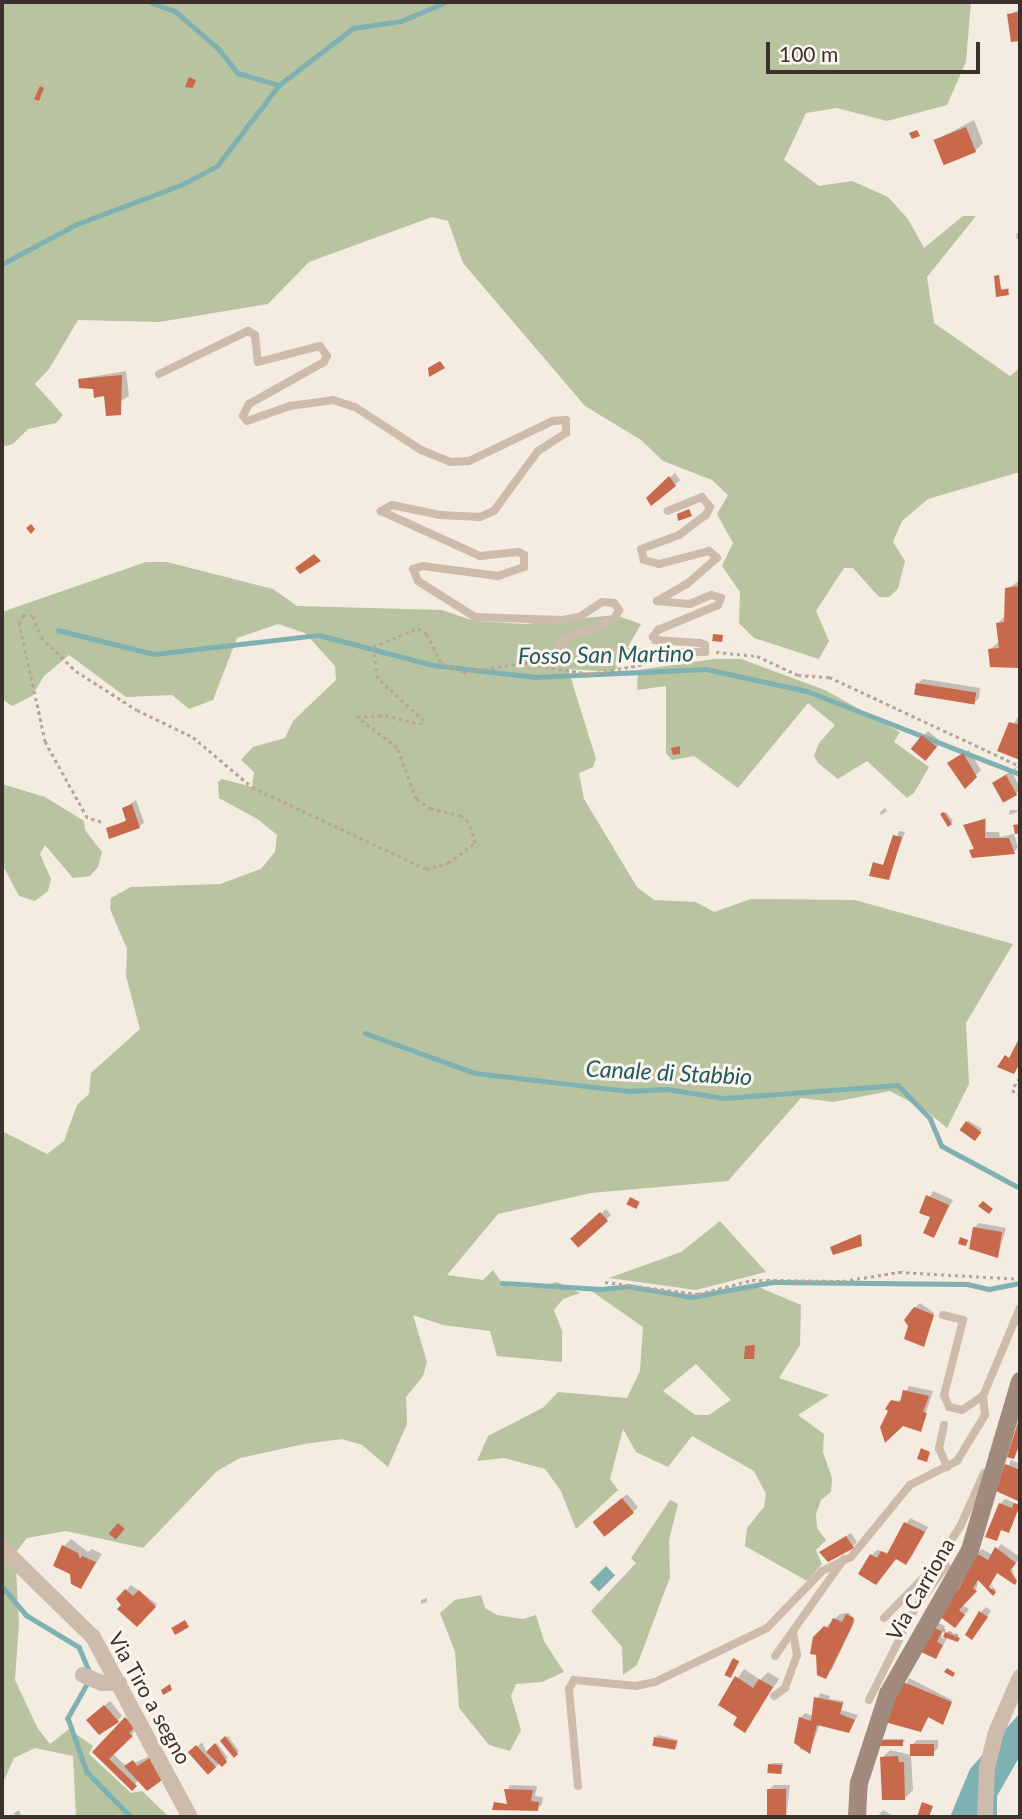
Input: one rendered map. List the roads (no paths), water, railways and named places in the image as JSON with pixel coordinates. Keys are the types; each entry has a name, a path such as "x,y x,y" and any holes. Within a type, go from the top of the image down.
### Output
{"main road":[{"name":"Via Carriona","path":"857,1817 859,1783 888,1694 970,1550 1020,1381"}],"street":[{"name":"Via Tiro a segno","path":"2,1548 93,1637 190,1817"},
{"path":"83,1675 102,1684 119,1683"},
{"path":"985,1817 995,1735 1020,1677"}],"lane":[{"path":"159,374 247,331 255,335 258,362 320,346 327,356 324,362 248,404 243,416 247,421 290,406 333,400 355,407 421,450 450,462 469,461 553,421 566,420 566,433 538,452 494,511 480,517 440,515 392,505 381,511 480,556 519,552 526,560 524,567 511,574 483,576 423,565 413,569 412,575 475,617 563,620 579,617 602,601 614,603 619,610 614,618 559,642 558,649 565,652 705,652 705,645 700,643 661,641 653,637 658,630 718,605 721,598 716,594 690,604 657,601 687,584 717,558 709,551 659,564 644,560 641,549 679,535 710,507 702,497 668,511"},
{"path":"943,1315 964,1320 945,1402 955,1410 968,1409 983,1396 1020,1308"},
{"path":"775,1656 844,1559 910,1485 947,1467 975,1438 985,1415 983,1396"},
{"path":"884,1618 940,1557 974,1501 1010,1416"},
{"path":"944,1425 939,1448 947,1467"},
{"path":"869,1700 914,1610 946,1566 940,1557"},
{"path":"578,1786 569,1689 574,1680 585,1677 636,1686 655,1682 767,1628 822,1570 844,1559"},
{"path":"774,1696 785,1688 797,1655 793,1633"}],"water":[{"path":"606,1566 615,1575 599,1591 590,1582"},
{"path":"1020,1713 1020,1756 997,1796 997,1817 950,1817 970,1769"}],"waterway":[{"path":"150,2 175,11 219,49 238,73 279,85"},
{"path":"2,264 77,224 181,185 217,166 279,85 353,28 401,21 446,2"},
{"name":"Fosso San Martino","path":"58,630 154,654 319,635 433,665 535,677 706,669 807,691 1020,774"},
{"name":"Canale di Stabbio","path":"365,1033 475,1073 629,1091 667,1089 724,1098 898,1085 930,1118 942,1146 1020,1188"},
{"name":"Canale di Stabbio","path":"502,1283 601,1289 628,1286 691,1297 773,1282 967,1284 989,1289 1020,1283"},
{"path":"2,1586 26,1615 79,1647 90,1673"},
{"path":"89,1681 68,1718 87,1772 131,1817"}]}
